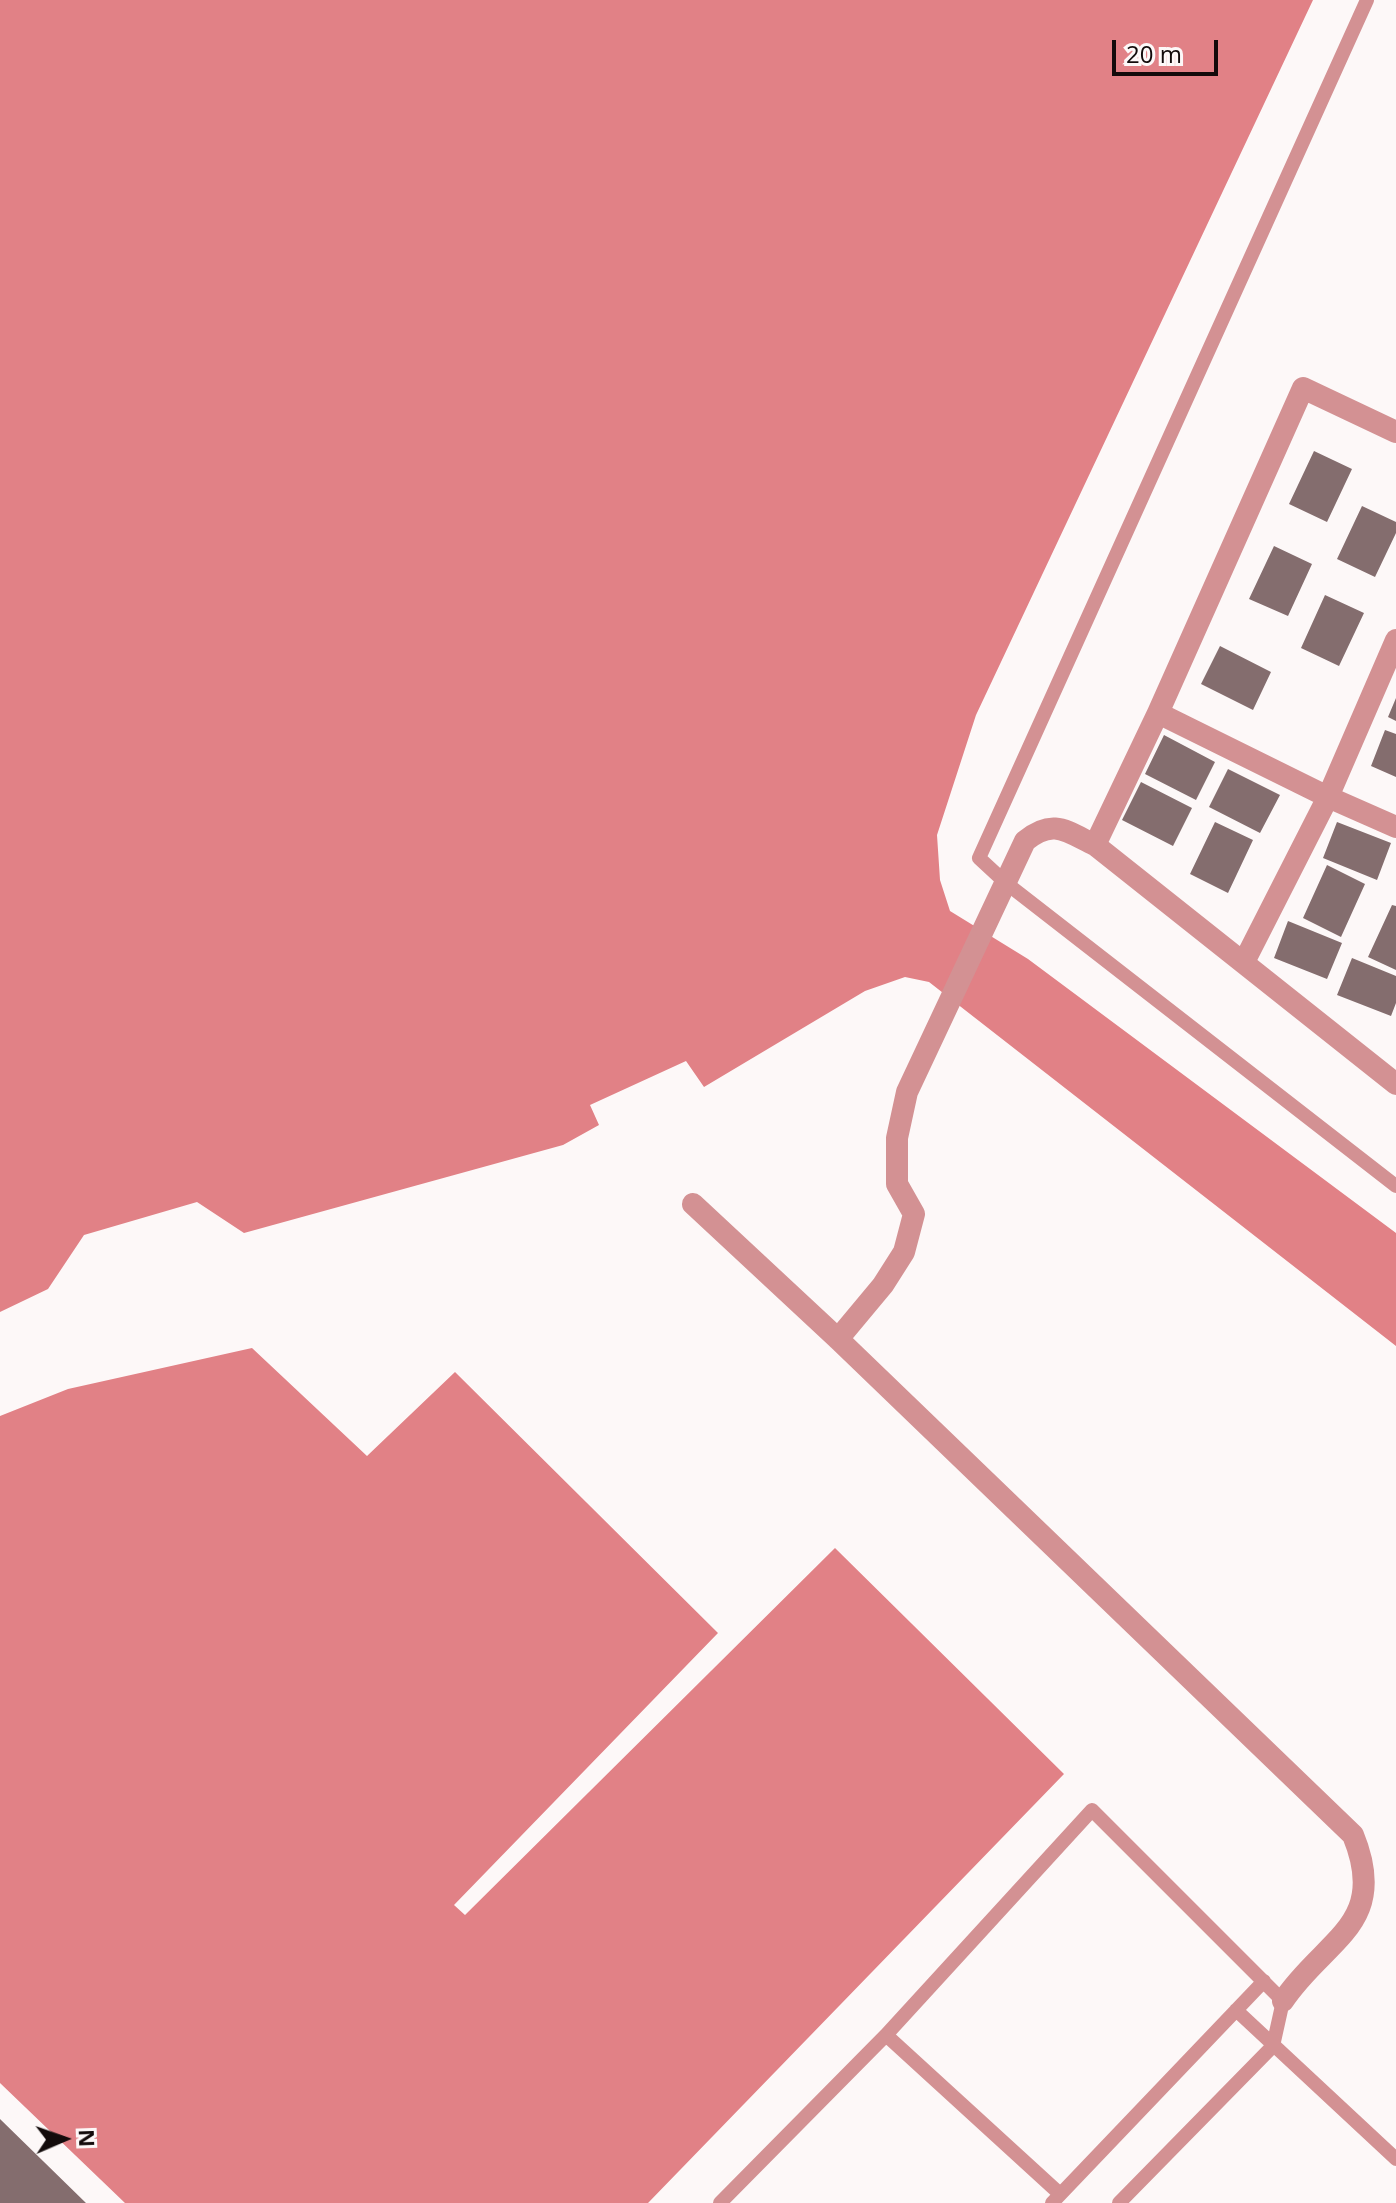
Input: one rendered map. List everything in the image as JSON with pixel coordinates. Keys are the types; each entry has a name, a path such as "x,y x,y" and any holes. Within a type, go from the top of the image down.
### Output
{"street":[{"path":"1095,845 1158,713 1303,388 1396,432"},
{"path":"1244,962 1328,797 1396,640"},
{"path":"1158,713 1396,827"},
{"path":"838,1339 883,1285 904,1252 914,1214 897,1184 897,1138 907,1092 1025,841 1040,829 1061,829 1095,845 1396,1084"},
{"path":"693,1204 838,1339 1353,1835 1362,1858 1365,1890 1356,1916 1325,1956 1299,1977 1283,2001"}],"lane":[{"path":"1367,0 979,858 1006,883 1396,1186"},
{"path":"720,2203 886,2035 1092,1810 1283,2001 1273,2046 1119,2203"},
{"path":"886,2035 1056,2199 1264,1981"},
{"path":"1236,2010 1396,2159"}],"shaded area":[{"path":"0,0 1313,0 976,715 937,835 940,880 950,911 1028,959 1396,1233 1396,1346 929,982 905,977 865,991 704,1087 686,1061 590,1105 599,1125 563,1145 244,1233 197,1202 84,1235 48,1289 0,1312"},
{"path":"252,1348 367,1456 455,1372 718,1633 454,1905 465,1915 835,1548 1064,1774 648,2203 125,2203 0,2083 0,1416 68,1389"}],"building":[{"path":"1314,451 1352,469 1327,522 1289,504"},
{"path":"1362,506 1396,522 1396,533 1375,577 1337,559"},
{"path":"1274,546 1312,564 1288,616 1249,599"},
{"path":"1325,595 1364,613 1339,666 1301,648"},
{"path":"1220,646 1271,672 1253,710 1201,684"},
{"path":"1396,698 1396,721 1388,717"},
{"path":"1385,730 1396,734 1396,777 1371,766"},
{"path":"1164,735 1215,762 1196,800 1145,774"},
{"path":"1228,769 1280,795 1260,833 1209,807"},
{"path":"1141,782 1192,808 1173,846 1122,820"},
{"path":"1215,822 1253,840 1228,893 1190,874"},
{"path":"1337,822 1391,843 1377,880 1323,858"},
{"path":"1327,865 1365,884 1341,937 1303,918"},
{"path":"1392,905 1396,906 1396,970 1368,957"},
{"path":"1288,921 1342,943 1327,979 1274,958"},
{"path":"1352,958 1396,976 1396,1003 1391,1016 1337,995"},
{"path":"0,2119 86,2203 0,2203"}]}
